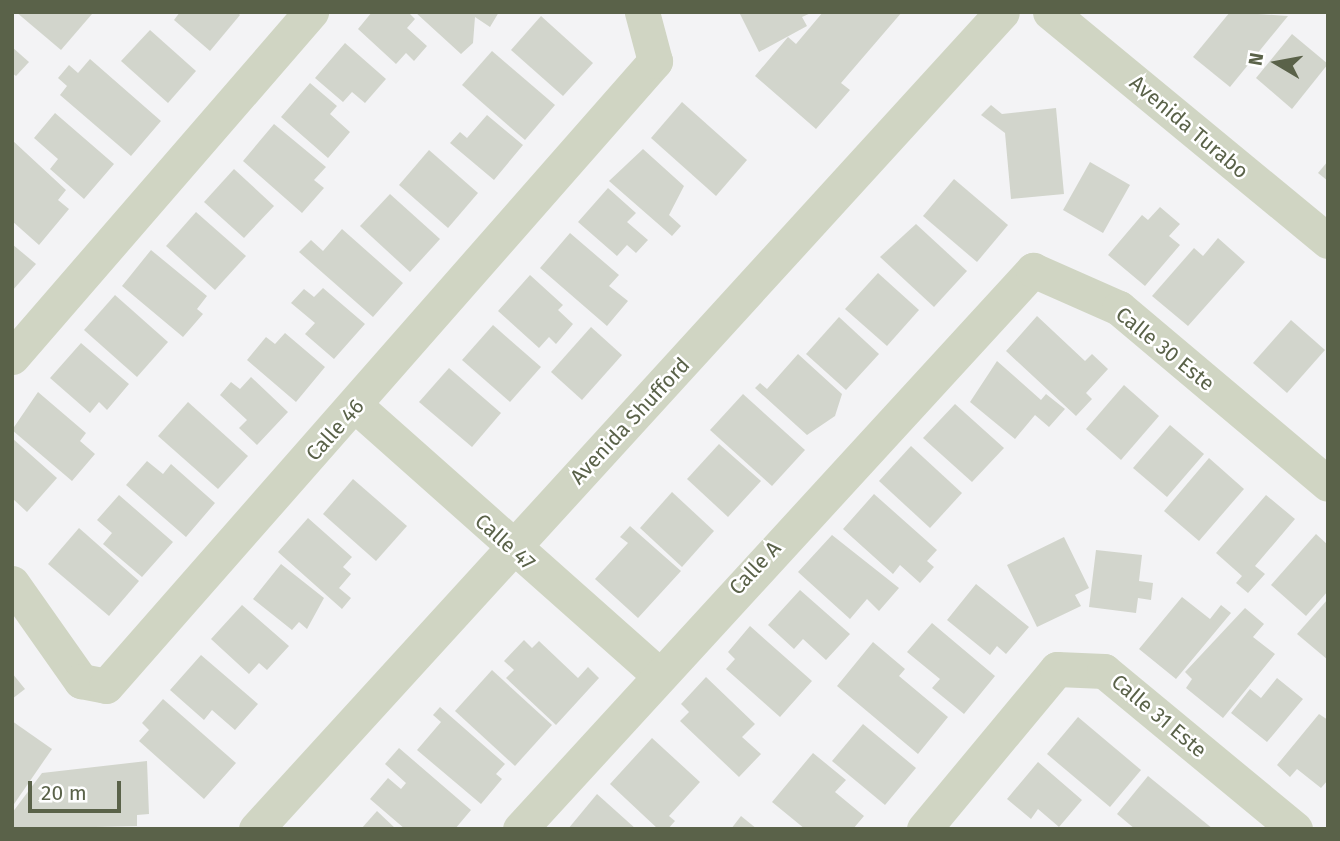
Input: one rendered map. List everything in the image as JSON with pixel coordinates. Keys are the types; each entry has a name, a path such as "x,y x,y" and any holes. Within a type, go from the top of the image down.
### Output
{"street":[{"path":"12,357 311,12"},
{"name":"Calle 46","path":"12,583 81,681 106,686 356,406 655,61 642,12"},
{"name":"Avenida Shufford","path":"256,829 1002,12"},
{"name":"Avenida Turabo","path":"1050,12 1328,241"},
{"name":"Calle 30 Este","path":"995,311 1033,270 1119,308 1328,484"},
{"name":"Calle A","path":"520,829 657,673 995,311"},
{"name":"Calle 47","path":"356,406 513,550 657,673"},
{"name":"Calle 31 Este","path":"924,829 1057,669 1104,671 1294,828"}],"building":[{"path":"16,12 89,12 92,14 61,50"},
{"path":"180,12 237,12 240,15 210,51 174,20"},
{"path":"372,12 408,12 415,19 407,28 427,46 414,61 406,53 396,64 358,29"},
{"path":"415,12 499,12 490,27 475,17 473,43 461,54"},
{"path":"739,12 813,12 802,17 807,26 759,52"},
{"path":"823,12 902,12 841,83 850,90 816,129 755,76 788,37 796,44"},
{"path":"1230,12 1288,16 1230,87 1193,57"},
{"path":"541,16 593,63 563,96 511,50"},
{"path":"150,30 196,71 168,103 121,61"},
{"path":"1292,34 1328,64 1292,109 1256,78"},
{"path":"345,43 386,79 365,103 352,92 343,102 315,78"},
{"path":"12,47 29,62 16,76 12,73"},
{"path":"492,51 555,105 525,140 462,85"},
{"path":"90,59 161,121 131,156 60,95 67,86 58,78 69,65 78,73"},
{"path":"310,83 337,106 330,114 350,132 328,158 281,117"},
{"path":"682,102 747,160 716,196 651,138"},
{"path":"991,105 1002,114 1056,108 1064,194 1011,199 1005,133 981,115"},
{"path":"55,113 114,164 84,199 50,169 58,159 34,138"},
{"path":"487,115 523,145 494,180 450,143 460,132 467,138"},
{"path":"274,124 326,167 314,180 324,188 302,213 243,161"},
{"path":"12,140 66,190 58,200 69,209 39,245 12,221"},
{"path":"643,149 684,186 669,215 681,226 672,236 609,181"},
{"path":"429,150 478,193 448,228 399,185"},
{"path":"1328,161 1328,181 1318,173"},
{"path":"1090,162 1130,185 1103,233 1063,210"},
{"path":"234,169 274,206 244,238 204,202"},
{"path":"954,179 1008,225 977,262 923,216"},
{"path":"608,188 636,213 627,222 648,240 636,253 627,245 617,256 578,222"},
{"path":"390,194 440,239 410,272 360,226"},
{"path":"1160,207 1180,224 1169,236 1180,245 1145,286 1108,255 1142,215 1148,220"},
{"path":"196,212 246,256 215,290 166,246"},
{"path":"916,224 967,271 934,307 880,257"},
{"path":"342,229 403,283 373,317 299,252 311,240 323,251"},
{"path":"570,233 619,275 609,286 628,301 607,326 540,268"},
{"path":"1218,238 1245,262 1188,326 1152,296 1194,248 1203,256"},
{"path":"12,244 36,264 12,291"},
{"path":"151,250 207,296 197,309 203,314 183,337 122,286"},
{"path":"878,273 919,310 887,346 845,309"},
{"path":"530,275 563,305 558,310 573,324 556,344 549,337 539,348 498,311"},
{"path":"323,288 365,324 334,359 305,334 315,323 291,303 304,289 314,297"},
{"path":"115,295 168,342 137,377 84,330"},
{"path":"1037,316 1085,361 1092,354 1108,369 1086,393 1092,399 1076,416 1006,351"},
{"path":"839,317 879,354 846,390 806,354"},
{"path":"1291,320 1325,350 1287,393 1253,363"},
{"path":"493,325 541,367 510,402 462,360"},
{"path":"591,327 622,355 582,400 551,372"},
{"path":"285,333 325,367 296,402 247,360 266,337 275,344"},
{"path":"81,343 129,384 107,410 99,402 90,413 50,378"},
{"path":"798,354 842,394 835,416 807,435 755,388 760,383 767,389"},
{"path":"997,361 1041,400 1046,394 1065,409 1049,427 1035,415 1015,439 970,402"},
{"path":"449,368 501,413 472,447 419,402"},
{"path":"251,377 288,412 257,445 239,428 247,420 220,395 231,382 240,389"},
{"path":"1124,385 1159,416 1121,460 1086,429"},
{"path":"38,392 86,433 80,441 95,454 72,481 12,430"},
{"path":"743,394 805,450 772,486 710,430"},
{"path":"188,402 248,456 218,489 158,436"},
{"path":"955,404 1004,448 972,482 923,438"},
{"path":"1170,425 1204,454 1167,497 1133,468"},
{"path":"12,438 57,478 27,512 12,498"},
{"path":"719,444 761,481 728,517 687,479"},
{"path":"911,446 962,493 930,528 879,481"},
{"path":"1209,458 1244,489 1199,541 1164,511"},
{"path":"147,461 163,474 171,464 215,503 186,537 126,485"},
{"path":"353,479 407,526 376,561 323,514"},
{"path":"672,492 714,531 682,567 640,528"},
{"path":"874,494 937,550 927,561 934,567 920,583 900,565 893,574 843,529"},
{"path":"119,495 173,542 142,577 103,544 112,533 97,520"},
{"path":"1266,495 1295,519 1255,566 1265,574 1248,593 1236,583 1242,576 1216,553"},
{"path":"308,518 352,557 343,567 351,574 339,588 351,598 342,609 278,552"},
{"path":"630,526 681,571 638,618 595,579 628,543 620,537"},
{"path":"79,528 139,581 109,616 48,564"},
{"path":"1316,534 1328,545 1328,591 1306,616 1271,585"},
{"path":"832,535 899,588 879,611 867,599 850,619 798,572"},
{"path":"1064,537 1089,588 1075,595 1081,606 1037,627 1007,565"},
{"path":"1096,550 1142,555 1139,581 1153,583 1151,600 1138,598 1136,613 1089,607"},
{"path":"281,564 324,598 307,629 299,622 292,630 253,599"},
{"path":"976,584 1029,627 1006,654 997,646 990,655 947,620"},
{"path":"800,590 850,634 826,660 803,639 794,649 768,625"},
{"path":"1182,597 1210,619 1221,605 1231,613 1176,679 1139,649"},
{"path":"1328,599 1328,660 1297,634"},
{"path":"242,605 289,646 267,670 259,663 249,674 211,639"},
{"path":"1245,608 1264,624 1253,637 1275,654 1223,718 1186,688 1192,679 1185,672"},
{"path":"932,623 995,676 964,714 932,688 940,679 907,652"},
{"path":"750,626 812,681 780,717 726,669 735,659 728,652"},
{"path":"524,640 532,648 539,641 578,678 588,667 599,678 556,725 506,678 514,670 504,661"},
{"path":"873,642 905,669 899,676 948,717 918,754 837,686"},
{"path":"201,655 258,704 235,730 212,710 204,720 170,690"},
{"path":"492,670 552,725 515,766 455,711"},
{"path":"12,673 25,689 12,699"},
{"path":"706,677 755,724 742,737 761,754 739,777 680,721 689,712 681,704"},
{"path":"1277,678 1303,699 1267,742 1231,713 1250,689 1261,698"},
{"path":"163,699 236,763 204,799 139,741 149,730 142,723"},
{"path":"440,707 505,764 496,774 502,779 481,804 417,750 441,722 433,715"},
{"path":"1319,714 1328,720 1328,780 1321,788 1297,769 1290,777 1277,765"},
{"path":"1078,717 1141,770 1110,807 1047,754"},
{"path":"12,721 52,749 12,807"},
{"path":"863,724 916,768 885,805 832,761"},
{"path":"652,738 700,782 669,816 675,821 668,829 658,829 610,784"},
{"path":"399,748 471,810 455,829 405,829 370,799 388,778 401,789 406,783 385,764"},
{"path":"813,753 846,780 835,792 864,816 853,829 805,829 772,802"},
{"path":"147,761 149,814 137,815 137,826 12,829 12,813 42,773"},
{"path":"1038,762 1082,800 1059,827 1038,809 1031,819 1007,799"},
{"path":"1148,776 1213,829 1135,829 1117,814"},
{"path":"597,794 636,829 568,829"},
{"path":"377,811 396,829 361,829"},
{"path":"741,816 757,829 731,829"}]}
